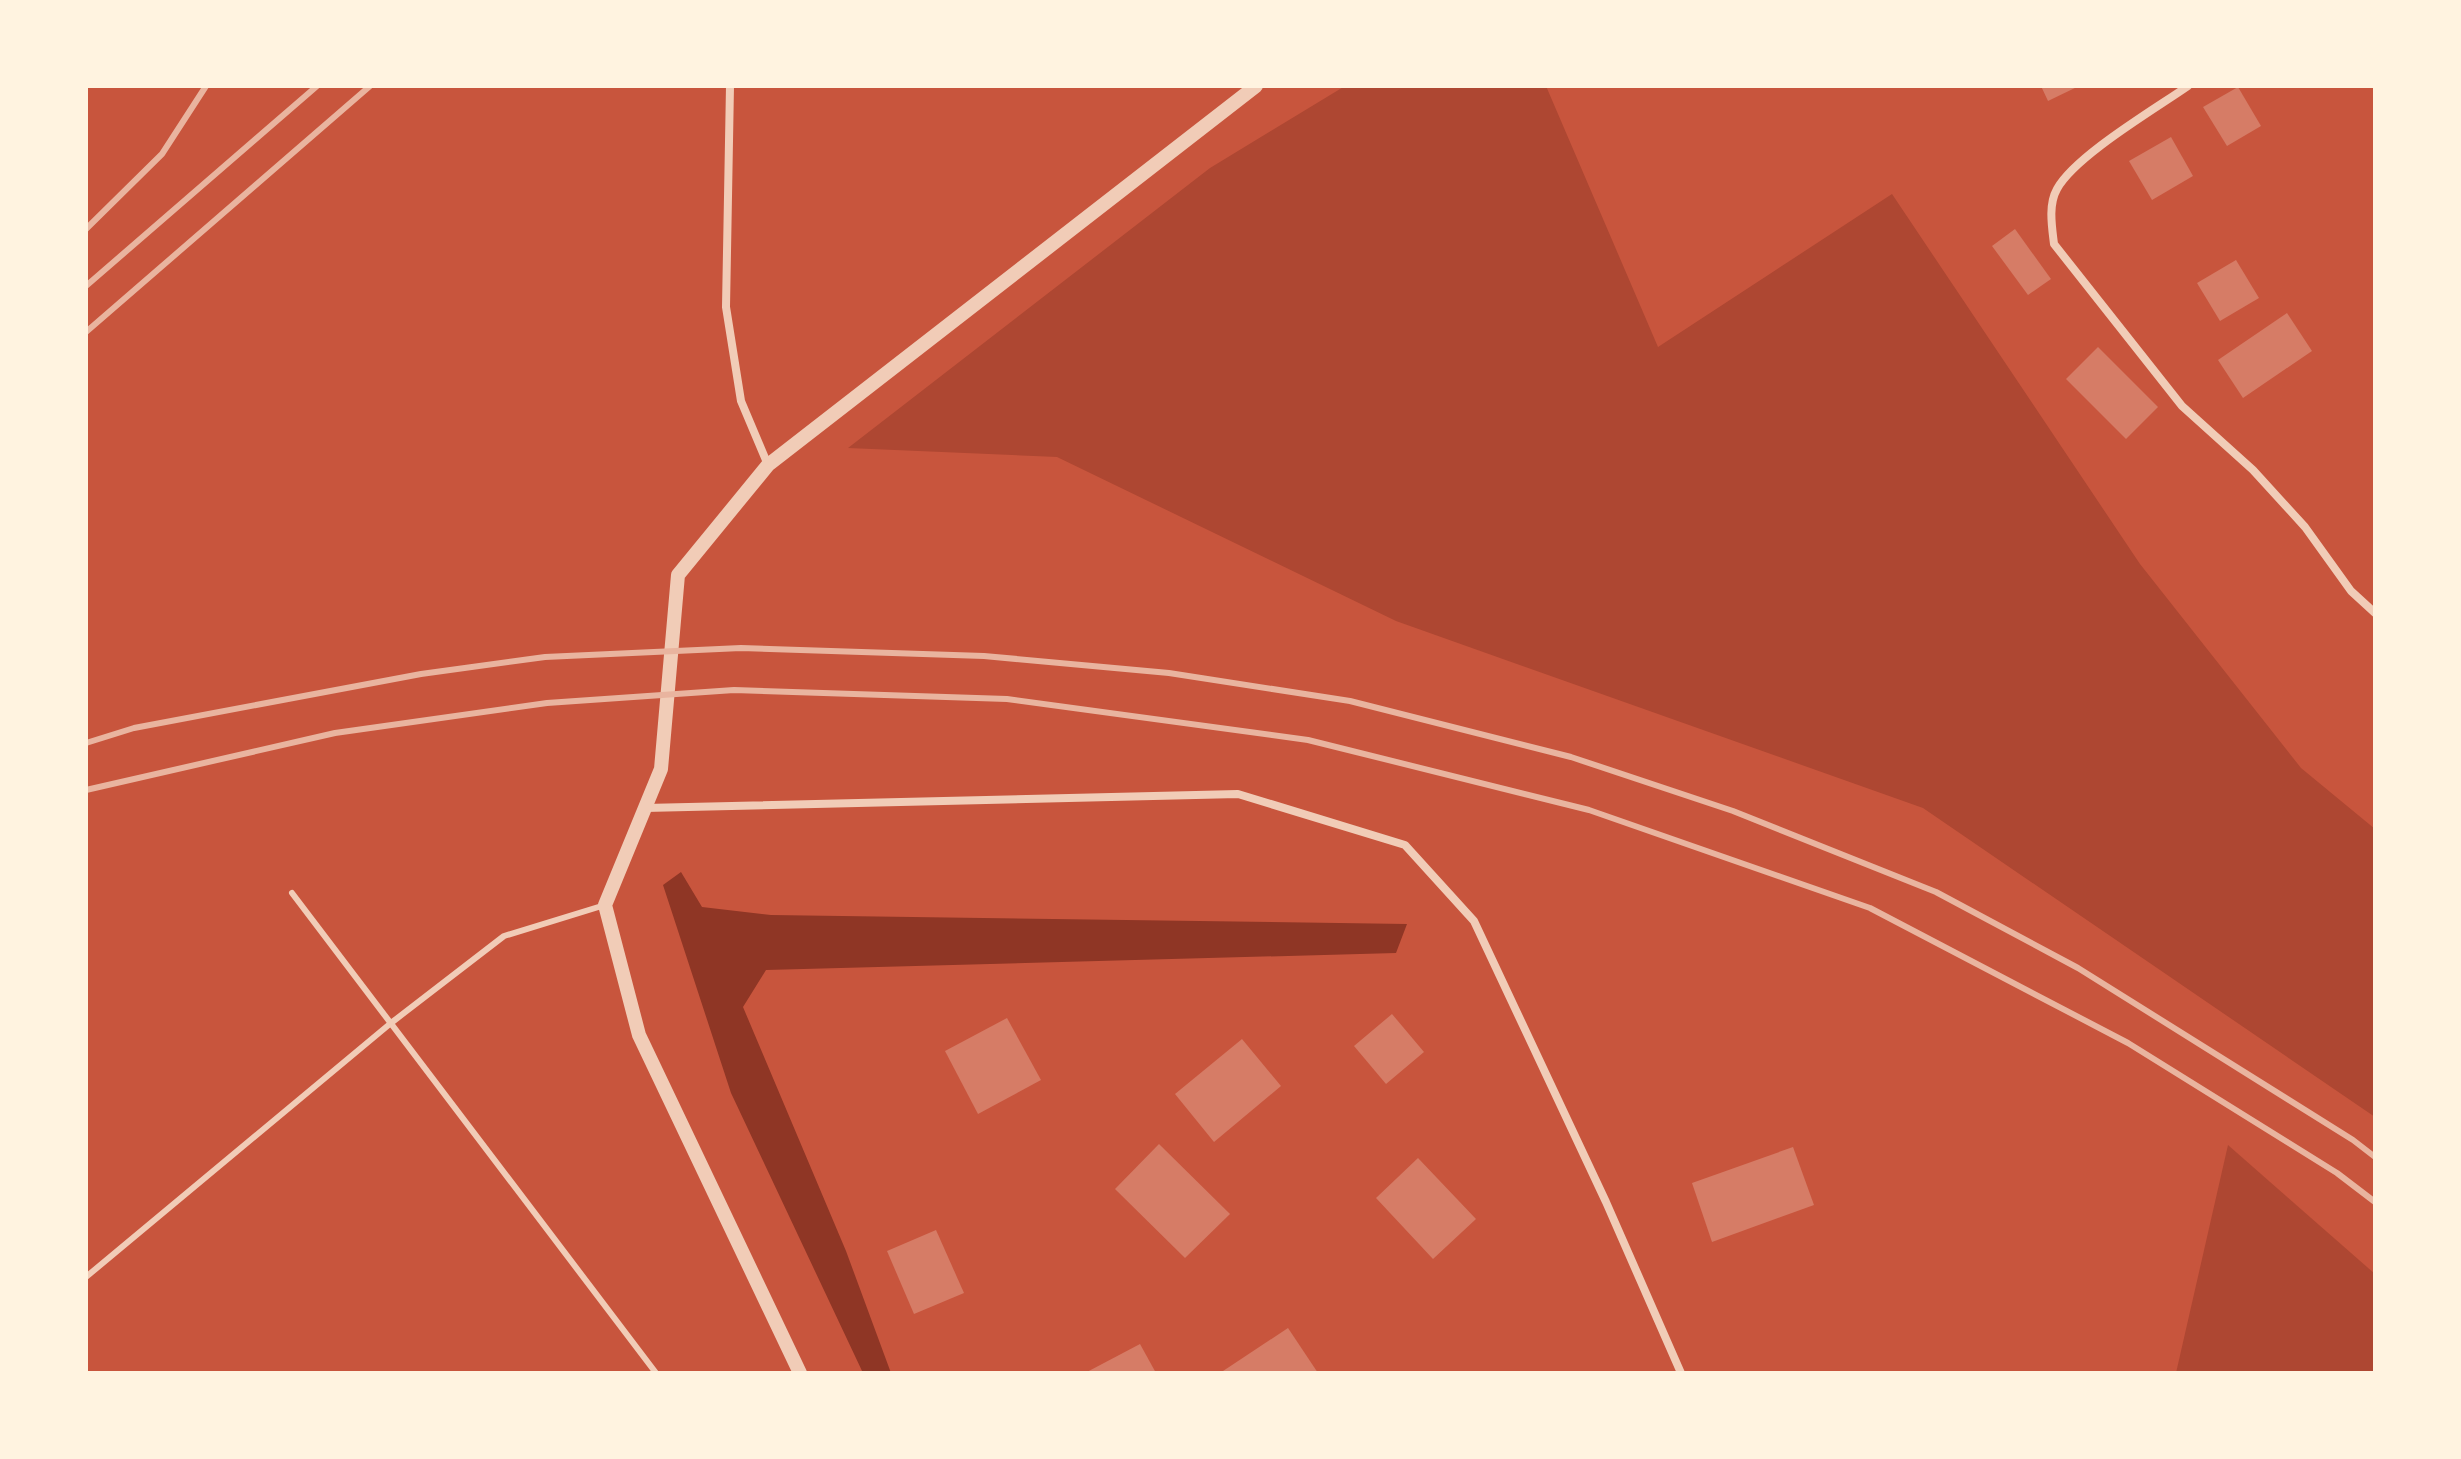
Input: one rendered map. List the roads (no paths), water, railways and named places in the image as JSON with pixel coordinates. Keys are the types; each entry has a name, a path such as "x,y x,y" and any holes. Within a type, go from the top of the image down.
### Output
{"street":[{"path":"730,86 726,307 741,401 768,465"},
{"path":"800,1373 639,1035 605,905 661,769 678,575 768,465 1256,86"},
{"path":"2188,86 2095,149 2056,189 2051,216 2054,244 2182,406 2253,470 2305,527 2351,591 2375,613"},
{"path":"645,808 1238,794 1405,845 1474,921 1606,1202 1681,1373"}],"lane":[{"path":"292,893 656,1373"},
{"path":"86,1277 391,1023 504,936 605,905"}],"railway":[{"path":"86,229 162,154 206,86"},
{"path":"86,286 317,86"},
{"path":"86,332 370,86"},
{"path":"86,743 134,728 421,674 545,657 741,648 984,656 1169,673 1350,701 1571,757 1733,811 1936,892 2078,968 2353,1140 2375,1157"},
{"path":"86,790 335,733 547,703 734,690 1007,699 1308,740 1589,810 1870,908 2128,1043 2337,1173 2375,1202"}]}
